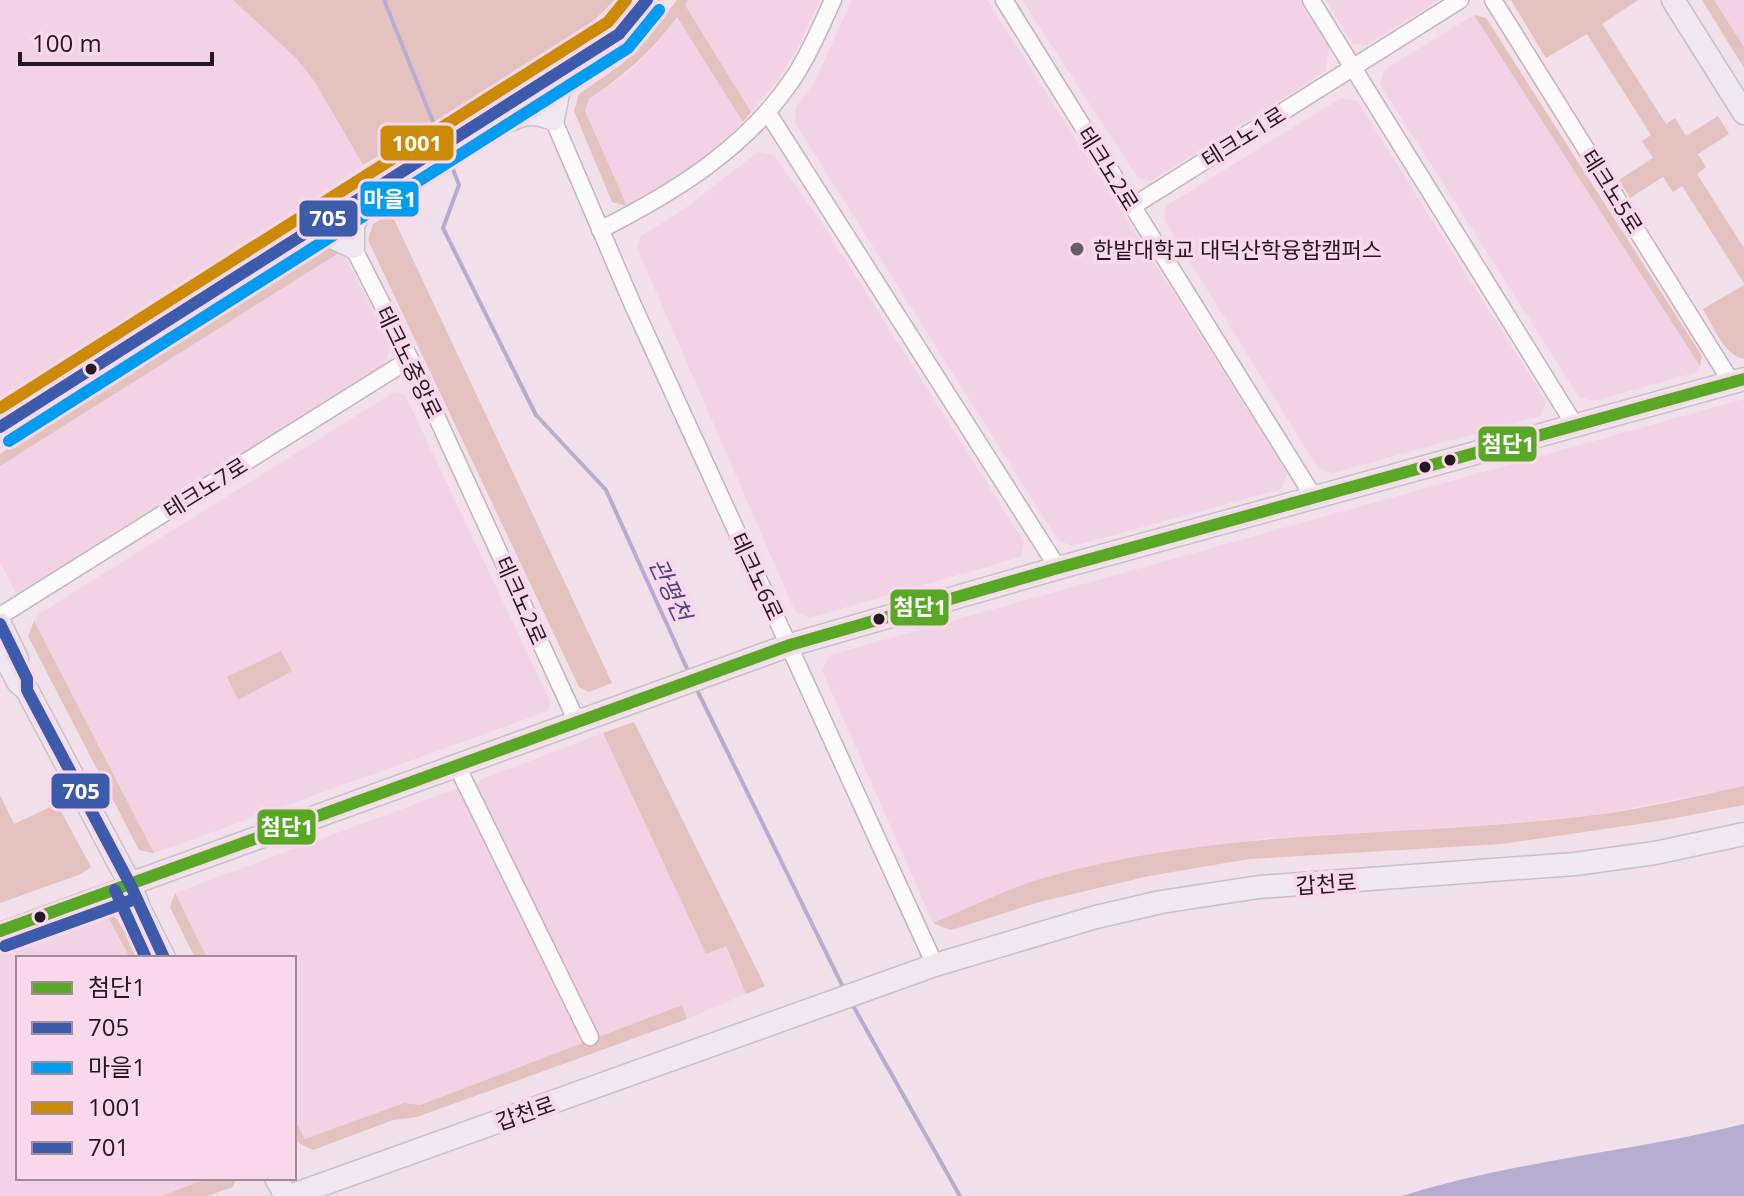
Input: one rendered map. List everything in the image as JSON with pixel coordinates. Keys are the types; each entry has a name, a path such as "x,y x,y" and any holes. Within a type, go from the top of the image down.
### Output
{"main road":[{"path":"521,105 553,119 559,88 600,59 647,0"},
{"path":"1673,0 1744,113"},
{"path":"0,427 372,192 472,125 521,105 619,34"},
{"path":"302,236 332,237 353,247 353,227 372,192"},
{"path":"130,884 790,645 1738,381"},
{"path":"0,624 27,679 27,690"},
{"path":"0,647 18,682 27,690 130,884 163,956"},
{"name":"갑천로","path":"288,1196 760,1030 926,968 1096,917 1161,902 1259,887 1575,864 1655,853 1744,834"}],"street":[{"path":"600,230 698,174 734,146 768,113 806,58 833,0"},
{"name":"테크노2로","path":"1004,0 1315,499"},
{"path":"1311,0 1576,427"},
{"name":"테크노1로","path":"1133,206 1460,0"},
{"name":"테크노5로","path":"1493,0 1738,381"},
{"path":"768,113 1058,568"},
{"name":"테크노6로","path":"553,119 600,230 790,645 926,968"},
{"name":"테크노중앙로","path":"353,247 467,479"},
{"name":"테크노7로","path":"0,616 410,359"},
{"name":"테크노2로","path":"467,479 577,722"},
{"path":"457,766 590,1037"},
{"path":"0,931 130,884"}],"shaded area":[{"path":"0,0 233,0 296,58 315,82 363,165 284,220 0,397"},
{"path":"233,0 615,0 563,46 363,165 315,82 296,58"},
{"path":"677,0 688,0 685,5 751,112 743,122 677,17 637,62 589,99 585,111 627,206 612,202 574,111 579,94 622,64 645,42"},
{"path":"688,0 820,0 798,47 777,81 751,112 685,5"},
{"path":"852,0 987,0 1288,473 1281,489 1073,546 1058,540 795,123 796,107 814,83"},
{"path":"1022,0 1299,0 1329,46 1326,71 1151,181 1138,178"},
{"path":"1326,0 1439,0 1367,45 1352,43"},
{"path":"1511,0 1638,0 1602,24 1666,124 1675,118 1686,136 1718,116 1729,134 1698,154 1706,167 1697,174 1744,248 1744,283 1682,186 1673,192 1663,177 1630,198 1619,180 1653,158 1642,141 1651,135 1587,34 1546,58"},
{"path":"1702,0 1714,0 1744,47 1744,68"},
{"path":"1714,0 1744,0 1744,47 1724,15"},
{"path":"1474,15 1700,366 1698,372 1593,401 1579,397 1380,84 1384,70"},
{"path":"1474,15 1486,18 1702,356 1700,366"},
{"path":"678,16 743,122 721,144 681,174 627,206 585,111 589,99 626,74 656,45"},
{"path":"1341,98 1357,101 1546,401 1540,416 1332,473 1318,468 1164,220 1166,206"},
{"path":"758,152 774,155 829,234 1024,542 1021,557 809,618 795,611 637,248 640,237 687,207"},
{"path":"391,213 612,683 589,692 579,687 368,240 373,224"},
{"path":"330,247 342,251 0,466 0,454"},
{"path":"342,251 391,345 385,364 17,595 0,562 0,466"},
{"path":"1744,285 1744,359 1725,346 1703,309"},
{"path":"394,392 405,395 550,701 548,711 154,853 34,621 39,614"},
{"path":"1744,399 1744,786 1597,815 1268,838 1126,860 1039,880 933,923 822,670 830,655"},
{"path":"34,621 154,853 139,850 28,636"},
{"path":"281,651 292,671 238,700 227,677"},
{"path":"634,722 765,986 746,994 726,946 706,954 603,733"},
{"path":"603,733 706,953 725,946 746,994 687,1019 681,1005 598,1037 475,791 480,780"},
{"path":"1744,786 1744,805 1659,821 1501,844 1249,859 1149,876 1039,902 951,930 933,923 1040,879 1108,862 1177,850 1595,815"},
{"path":"456,789 462,790 585,1042 420,1105 404,1103 305,1139 296,1122 296,956 206,956 175,893"},
{"path":"0,795 14,824 57,804 91,867 81,874 0,903"},
{"path":"175,893 206,956 194,956 170,907"},
{"path":"106,913 129,956 16,956 16,1180 204,1180 161,1196 0,1196 0,953"},
{"path":"106,913 117,919 138,956 129,956"},
{"path":"682,1005 687,1019 417,1117 393,1120 313,1150 296,1139 296,1122 305,1139 404,1103 420,1105"},
{"path":"1744,1124 1744,1196 1402,1196 1486,1174"},
{"path":"204,1180 235,1180 233,1187 207,1196 161,1196"}],"waterway":[{"name":"관평천","path":"384,0 440,139"},
{"name":"관평천","path":"447,154 459,185 443,228 536,415 606,490 689,673"},
{"name":"관평천","path":"696,688 844,989"},
{"name":"관평천","path":"852,1004 960,1196"}],"transit line":[{"name":"1001","path":"0,408 608,22 626,0"},
{"name":"705","path":"0,427 619,34 647,0"},
{"name":"마을1","path":"9,441 628,48 659,10"},
{"name":"첨단1","path":"0,931 790,645 1744,379"},
{"name":"705","path":"0,624 27,679 27,690 130,884 163,956"},
{"name":"701","path":"115,890 145,956"},
{"name":"701","path":"5,946 135,899"}],"place":[{"name":"한밭대학교 대덕산학융합캠퍼스","path":"1077,249"}]}
